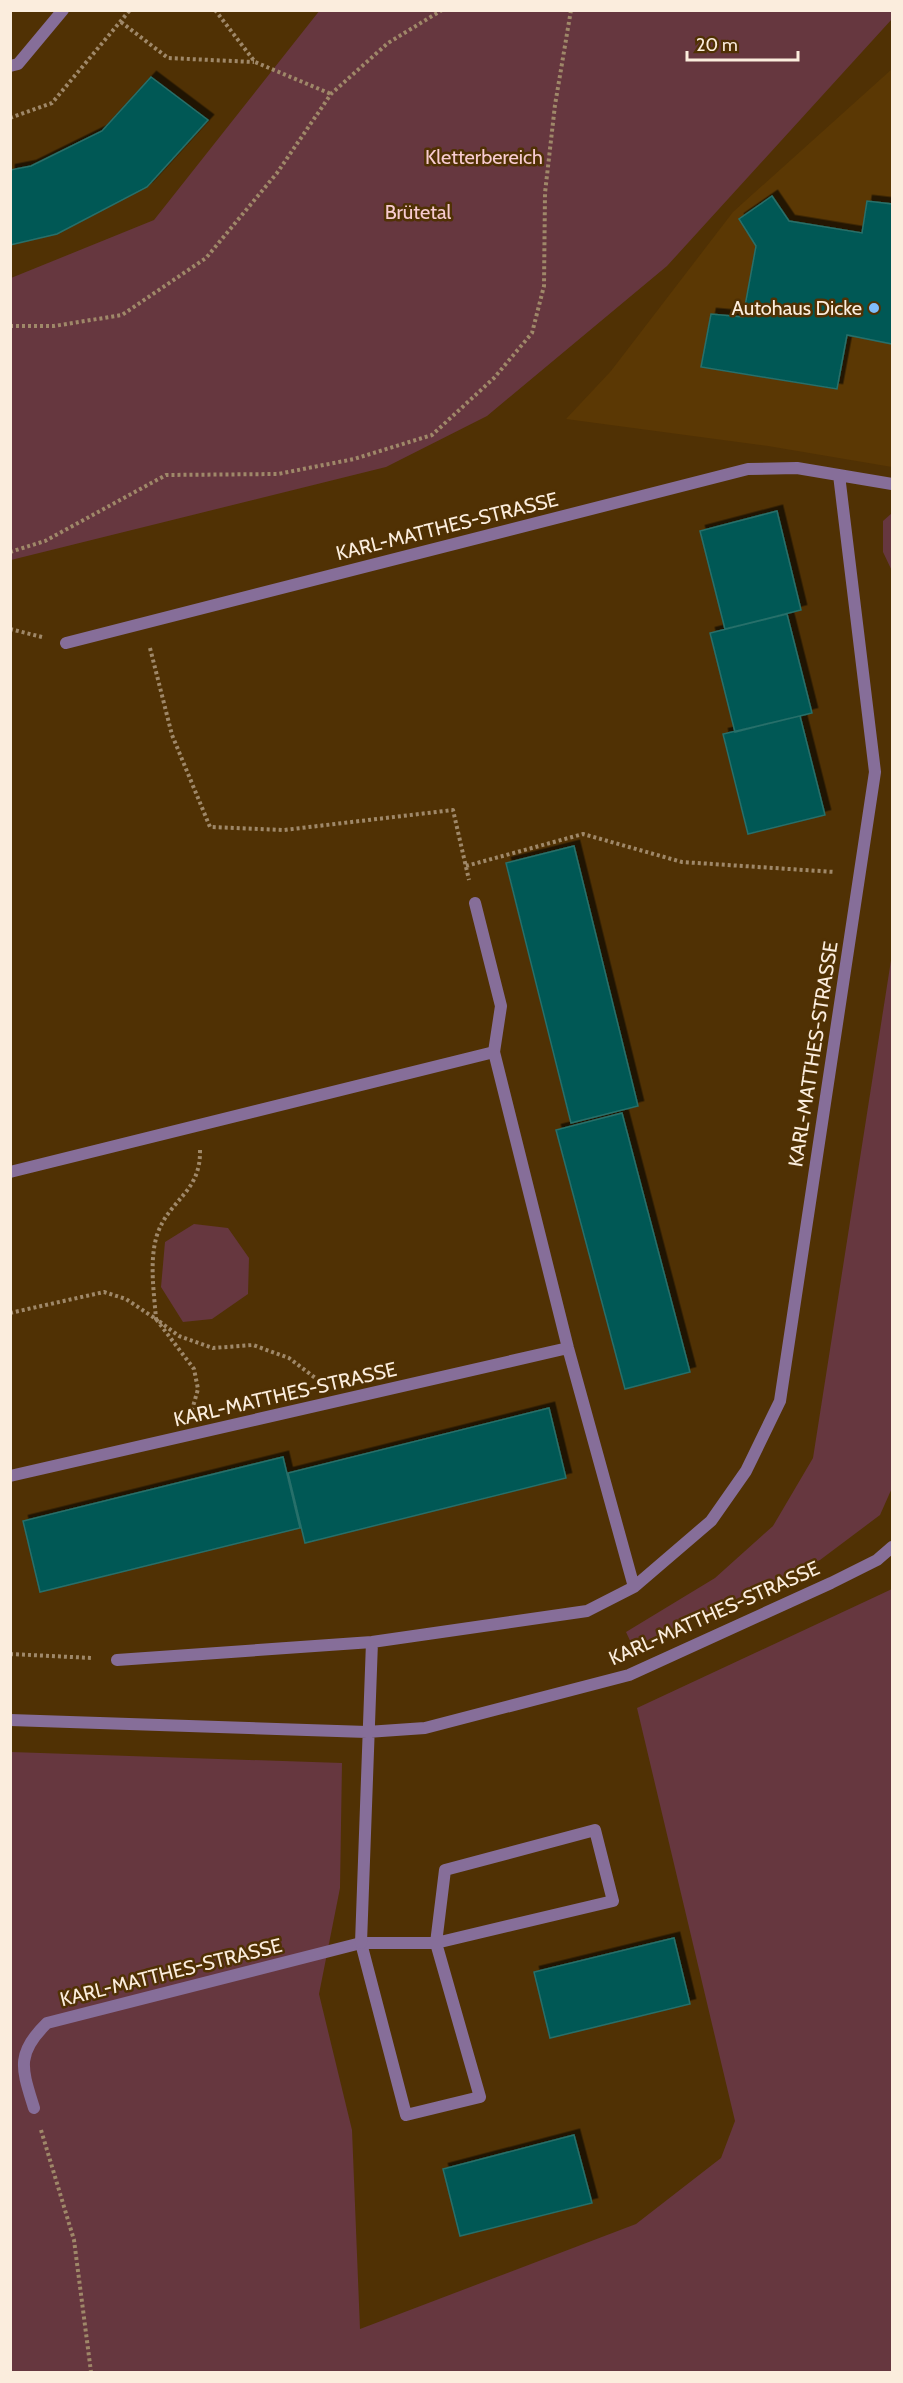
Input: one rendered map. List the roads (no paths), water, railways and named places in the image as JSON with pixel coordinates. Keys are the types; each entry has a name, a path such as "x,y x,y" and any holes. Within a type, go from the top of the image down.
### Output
{"street":[{"path":"10,66 18,64 63,10"},
{"name":"KARL-MATTHES-STRASSE","path":"66,643 748,469 796,468 892,484"},
{"name":"KARL-MATTHES-STRASSE","path":"117,1660 372,1642 587,1611 634,1587 711,1521 746,1471 780,1401 875,772 839,475"},
{"path":"475,903 501,1006 494,1052 568,1348 634,1587"},
{"path":"10,1172 494,1052"},
{"name":"KARL-MATTHES-STRASSE","path":"10,1476 568,1348"},
{"name":"KARL-MATTHES-STRASSE","path":"10,1720 368,1732 425,1728 629,1675 831,1583 877,1560 892,1547"},
{"name":"KARL-MATTHES-STRASSE","path":"34,2108 23,2060 30,2039 47,2023 361,1943 436,1943 613,1901 595,1830 445,1870 436,1943 480,2097 406,2115 361,1943 372,1642"}],"place":[{"name":"Autohaus Dicke","path":"874,308"}],"park label":[{"name":"Kletterbereich","path":"484,157"},
{"name":"Brütetal","path":"418,212"}]}
